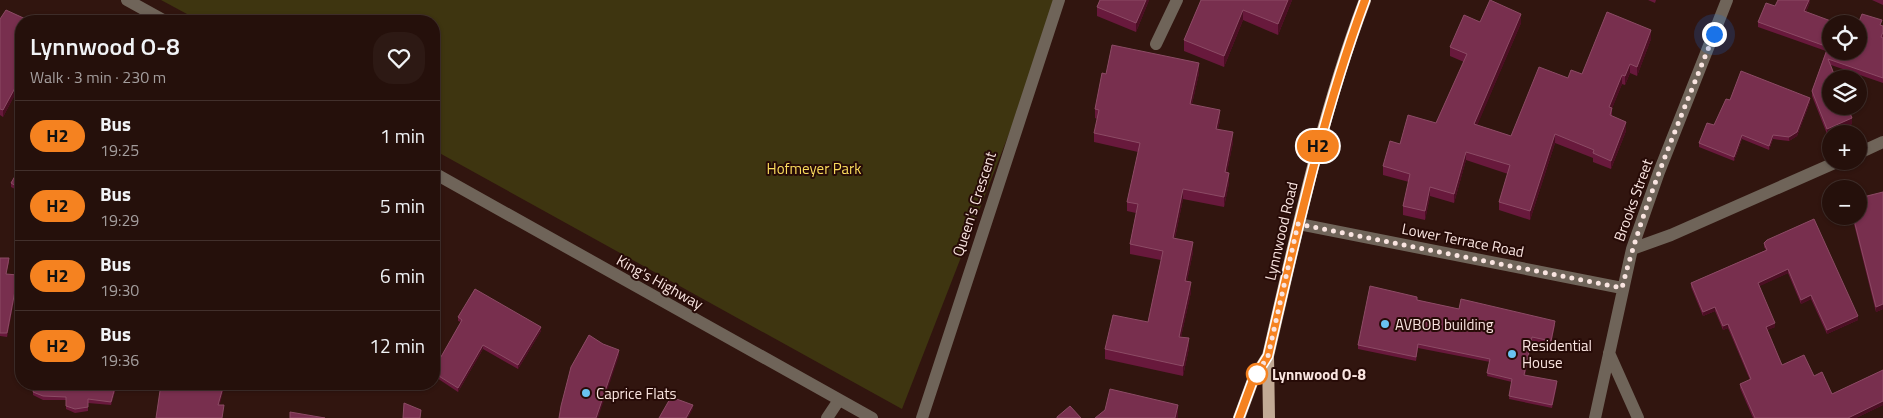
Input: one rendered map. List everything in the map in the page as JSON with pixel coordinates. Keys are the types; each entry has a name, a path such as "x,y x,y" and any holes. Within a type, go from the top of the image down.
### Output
{"main road":[{"name":"Lynnwood Road","path":"1269,418 1268,356 1298,224 1335,85 1365,0"},
{"name":"Lynnwood Road","path":"1239,418 1253,380 1268,356"}],"street":[{"path":"127,0 154,15"},
{"name":"Queen's Crescent","path":"922,418 1059,0"},
{"path":"1156,44 1177,0"},
{"name":"Brooks Street","path":"1595,418 1632,249 1659,172 1727,0"},
{"path":"1867,149 1883,142"},
{"path":"1632,249 1671,236 1822,169"},
{"name":"King's Highway","path":"440,176 872,418"},
{"name":"Lower Terrace Road","path":"1298,224 1622,288"},
{"path":"1609,353 1638,418"},
{"path":"827,418 839,400"}],"green space":[{"name":"Hofmeyer Park","path":"161,0 1061,0 902,409 440,153 440,15 189,15"}],"building":[{"path":"1100,0 1146,0 1136,23 1097,7"},
{"path":"1201,0 1288,0 1278,24 1243,10 1224,56 1184,40"},
{"path":"1490,0 1521,14 1474,124 1511,136 1539,67 1568,78 1571,70 1582,74 1607,12 1651,30 1637,67 1630,64 1625,76 1622,75 1609,107 1612,108 1610,115 1626,122 1611,161 1593,153 1594,150 1555,134 1530,211 1499,202 1510,165 1466,152 1454,194 1430,187 1425,211 1403,206 1410,174 1383,166 1390,141 1400,144 1408,115 1436,123 1467,54 1450,47 1464,15 1480,22"},
{"path":"1778,0 1809,0 1804,11 1822,18 1822,45 1758,22 1766,3 1775,6"},
{"path":"6,10 17,15 15,15 15,88 3,110 0,109 0,19"},
{"path":"1867,16 1882,20 1880,25 1883,26 1881,37 1883,38 1883,78 1867,72 1867,70 1860,70 1831,60 1867,60"},
{"path":"1112,45 1199,63 1190,104 1220,110 1216,129 1233,132 1225,172 1229,173 1224,197 1183,189 1173,238 1193,242 1185,281 1191,282 1179,337 1189,338 1183,366 1105,349 1113,315 1148,322 1163,251 1130,244 1138,204 1127,202 1140,143 1094,133 1099,110 1095,109 1102,73 1106,74"},
{"path":"1823,60 1828,60 1832,70 1822,70 1822,115 1851,115 1852,118 1836,125 1825,125 1812,91"},
{"path":"1741,71 1810,98 1797,132 1789,137 1773,135 1769,146 1742,135 1734,157 1699,143 1707,123 1714,125 1726,99 1730,100"},
{"path":"15,176 15,185 11,183"},
{"path":"1883,192 1883,304 1876,307 1855,225 1867,225 1867,196"},
{"path":"1814,219 1858,316 1827,330 1811,295 1801,300 1788,269 1758,283 1775,323 1766,327 1782,365 1804,355 1814,376 1822,372 1832,394 1883,370 1883,401 1848,418 1755,418 1740,384 1751,379 1728,324 1723,326 1715,307 1703,312 1691,283 1767,250 1764,243 1767,240"},
{"path":"0,258 9,258 6,274 15,275 15,291 7,333 0,333"},
{"path":"1370,286 1417,297 1417,300 1459,309 1461,299 1555,321 1551,341 1532,337 1524,375 1557,381 1552,405 1509,396 1512,379 1487,373 1490,359 1418,344 1416,357 1358,345"},
{"path":"475,289 541,327 518,365 483,345 458,388 440,377 440,358 462,320 458,317"},
{"name":"Caprice Flats","path":"589,335 603,344 619,350 596,418 559,418 571,367"},
{"path":"1110,389 1178,405 1175,418 1095,418 1105,410"},
{"path":"34,390 114,390 111,402 88,399 88,407 75,409 66,406 66,397 43,396 33,392"},
{"path":"160,390 222,390 218,405 224,405 222,418 156,418"},
{"path":"671,397 693,405 686,418 659,418"},
{"path":"404,403 421,410 420,418 403,418"},
{"path":"1070,406 1081,418 1057,418 1057,417"},
{"path":"290,412 325,418 290,418"}],"bus line":[{"name":"H2","path":"1239,418 1253,380 1268,356 1321,132 1341,66 1365,0"}],"place":[{"name":"AVBOB building","path":"1385,324"},
{"name":"Residential House","path":"1512,354"},
{"name":"Lynnwood O-8","path":"1257,374"},
{"name":"Caprice Flats","path":"586,393"}],"route":[{"path":"1257,374 1253,380 1268,356 1298,224 1622,288 1632,249 1659,172 1714,34"}]}
